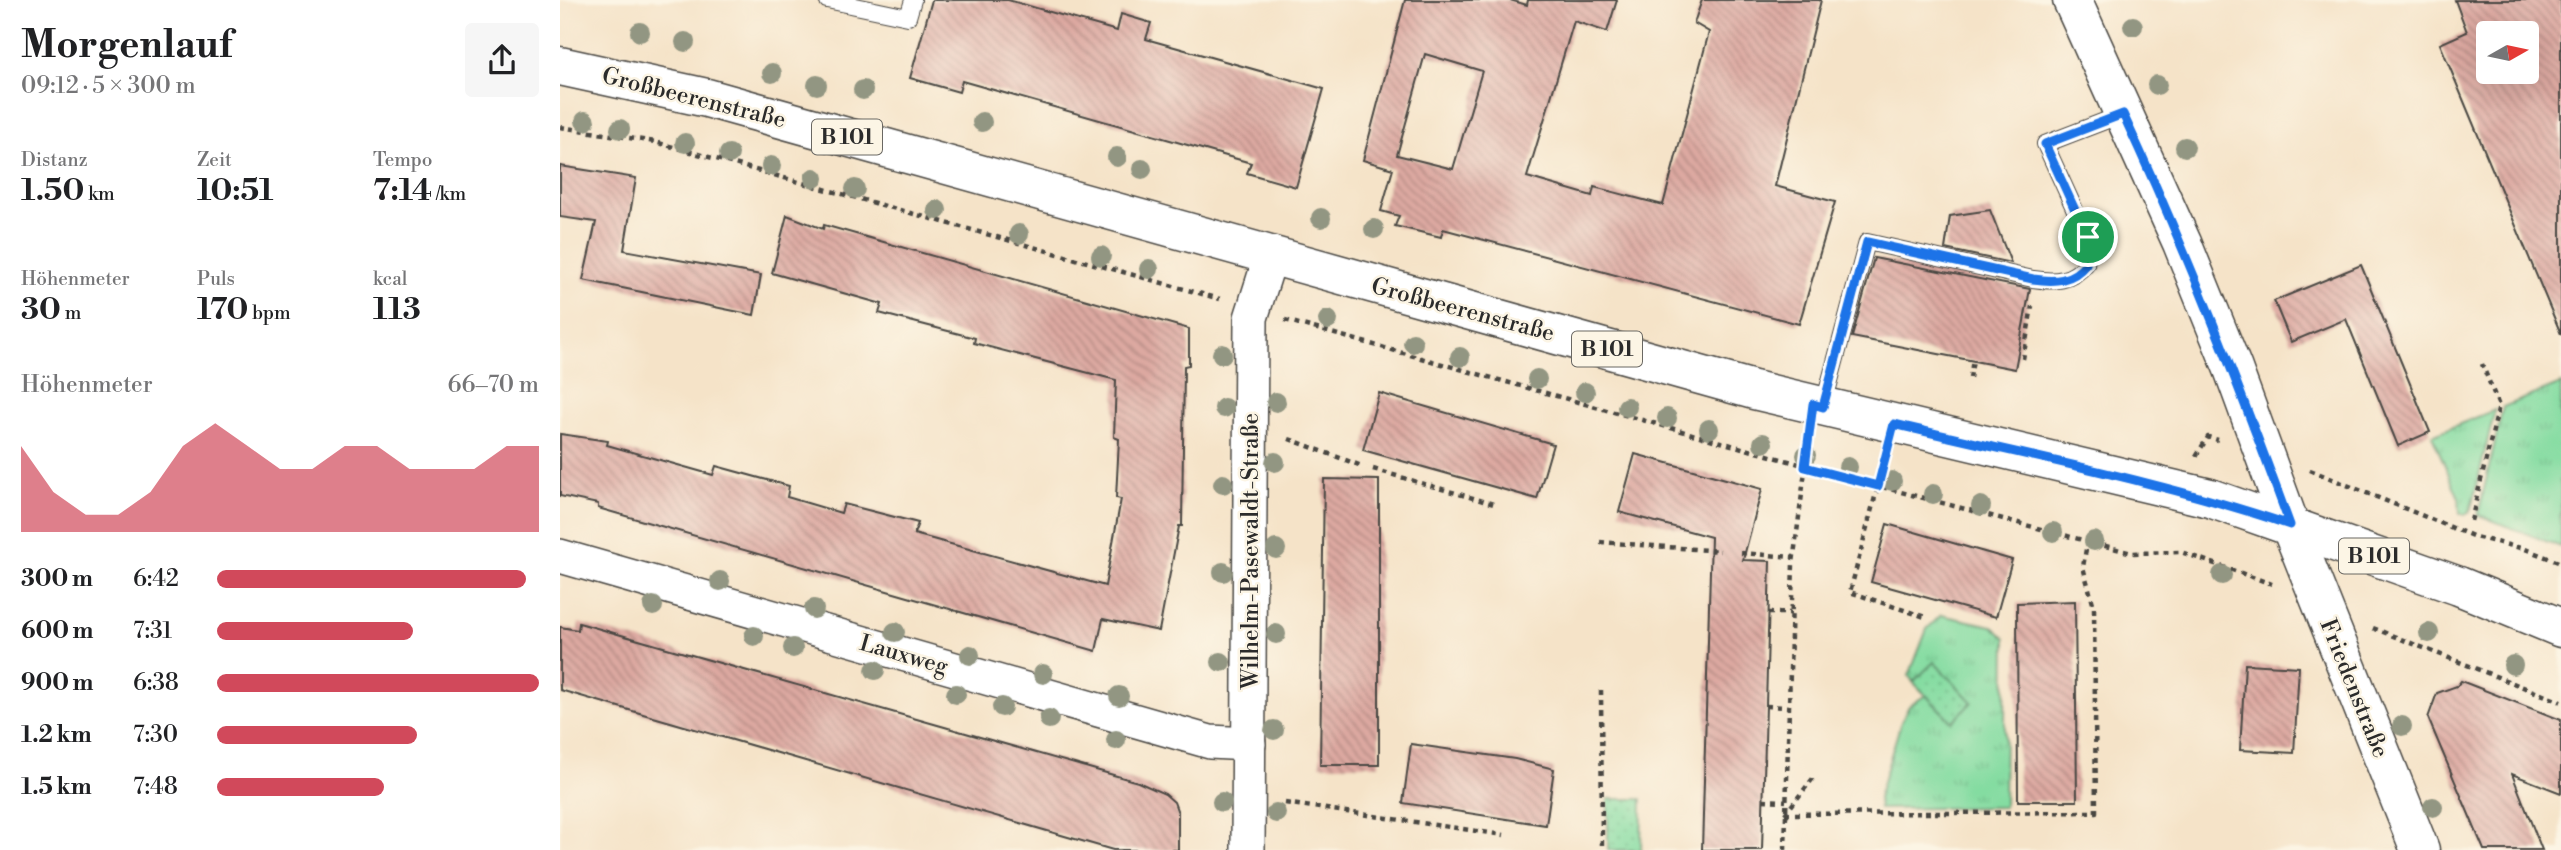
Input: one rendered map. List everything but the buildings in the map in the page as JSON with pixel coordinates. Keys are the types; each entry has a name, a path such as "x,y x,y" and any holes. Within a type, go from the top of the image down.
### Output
{"main road":[{"name":"Friedenstraße","path":"2073,0 2182,243 2233,369 2290,525 2420,850"},
{"name":"Großbeerenstraße","path":"560,66 707,98 1818,406 2028,457 2150,482 2290,525 2561,628"}],"street":[{"name":"Wilhelm-Pasewaldt-Straße","path":"1248,850 1251,318 1271,255"},
{"name":"Lauxweg","path":"560,556 1210,742 1249,744"}],"lane":[{"path":"827,0 908,17 913,0"},
{"path":"1818,406 1867,242 2037,279 2056,281 2074,275 2086,264 2091,250 2088,237 2045,144 2123,114"}],"path":[{"path":"560,127 655,142 1226,300"},
{"path":"2023,359 2037,279"},
{"path":"1281,318 1805,467 2132,553 2181,552"},
{"path":"1970,378 1973,360"},
{"path":"2471,522 2499,406 2482,364"},
{"path":"1784,850 1794,557 1805,467 1818,406"},
{"path":"1894,424 1850,592 1928,618"},
{"path":"1289,439 1362,466"},
{"path":"1373,469 1497,505"},
{"path":"2428,518 2475,537 2525,549 2561,563"},
{"path":"1600,542 1720,551"},
{"path":"1785,814 2096,812 2094,607 2083,567 2086,549"},
{"path":"1741,553 1794,557"},
{"path":"1768,613 1791,613"},
{"path":"2376,629 2561,702"},
{"path":"1601,690 1602,850"},
{"path":"1766,706 1789,707"},
{"path":"1785,814 1814,777"},
{"path":"1763,800 1786,801"},
{"path":"1285,803 1504,835"}],"green space":[{"path":"2561,384 2561,547 2478,515 2503,407"},
{"path":"2495,410 2470,512 2465,515 2460,513 2459,498 2432,435"},
{"path":"1941,615 1992,626 2006,638 2004,807 1879,809 1878,798 1901,722 1909,706 1926,695 1952,722 1934,663 1913,682 1909,676 1927,629"},
{"path":"1934,662 1972,702 1952,722 1913,682"},
{"path":"1608,799 1642,799 1641,850 1608,850"}],"route":[{"path":"2123,114 2182,243 2233,369 2290,525 2210,498 2150,482 2028,457 1894,424 1878,486 1805,467 1813,404 1823,407 1867,242 2033,279 2056,281 2074,275 2086,264 2091,250 2088,237 2045,144 2123,114"}]}
